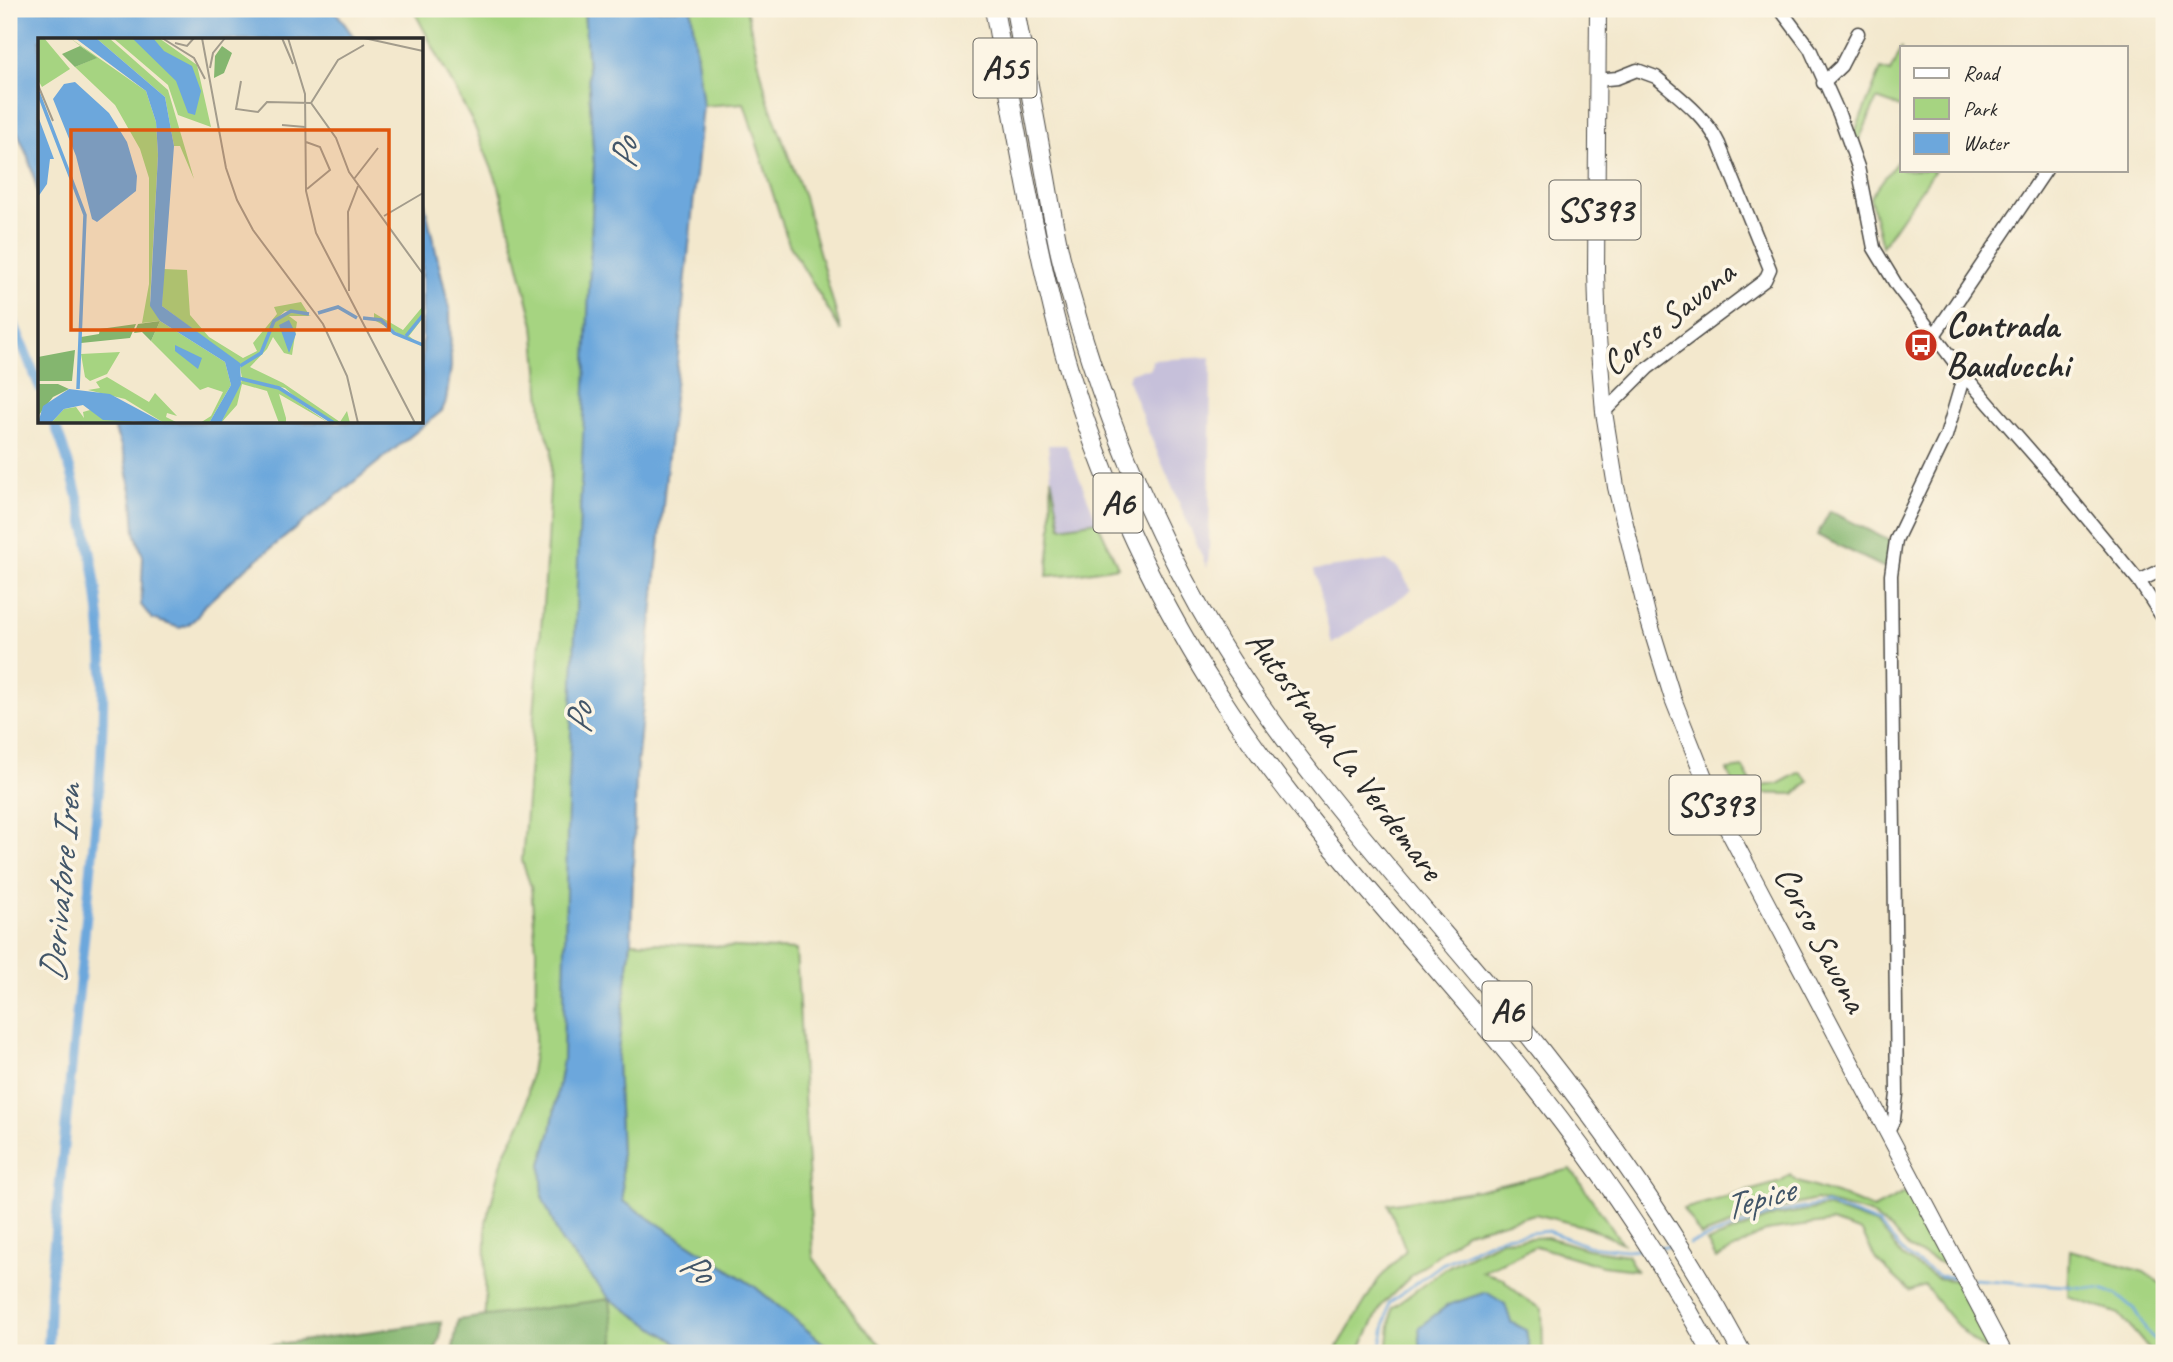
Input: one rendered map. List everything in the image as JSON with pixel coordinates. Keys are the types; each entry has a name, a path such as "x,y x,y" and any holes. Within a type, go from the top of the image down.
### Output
{"highway":[{"name":"A55","path":"994,9 1016,127"},
{"name":"A55","path":"1015,9 1037,124"},
{"name":"Autostrada La Verdemare","path":"1037,124 1061,258 1090,361 1133,475 1194,598 1244,680 1297,756 1538,1046 1600,1129 1664,1220 1742,1353"},
{"name":"Autostrada La Verdemare","path":"1016,127 1041,258 1071,376 1109,482 1183,635 1263,761 1321,835 1516,1063 1566,1127 1658,1262 1712,1353"}],"main road":[{"name":"Corso Savona","path":"1598,9 1596,271 1604,412 1616,487 1648,618 1673,699 1716,807 2004,1353"}],"street":[{"path":"1780,9 1810,49 1844,126 1858,167 1874,248 1897,286 1964,375 2139,581 2164,620"},
{"path":"1823,83 1841,66 1858,33"},
{"name":"Corso Savona","path":"1597,80 1617,78 1637,70 1648,73 1699,115 1713,131 1719,144 1770,269 1765,279 1648,368 1604,412"},
{"path":"1935,334 2045,172"},
{"path":"1887,1133 1894,1119 1897,1094 1892,556 1896,540 1945,436 1964,375"},
{"path":"2139,581 2164,569"}],"shaded area":[{"path":"1211,357 1207,568 1128,380 1130,373 1151,369 1152,360"},
{"path":"1048,445 1066,445 1097,521 1061,528"},
{"path":"1386,561 1398,568 1412,590 1332,644 1314,570"}],"green space":[{"path":"413,9 584,9 594,165 563,1059 551,1131 541,1164 610,1299 693,1353 607,1353 615,1341 609,1300 485,1317 486,1222 504,1155 524,1117 535,1047 536,950 531,887 522,861 545,580 552,448 543,424 534,325 499,186 474,125"},
{"path":"691,9 746,9 768,101 803,194 841,331 789,244 744,103 703,106"},
{"path":"1900,52 1900,107 1877,99 1857,140 1854,134 1881,69 1891,72"},
{"path":"1900,158 1900,172 1934,172 1882,246 1870,197"},
{"path":"1051,477 1061,527 1097,521 1118,567 1047,576 1052,527"},
{"path":"1830,511 1890,541 1887,569 1817,535"},
{"path":"1743,768 1754,787 1778,784 1800,772 1809,781 1795,794 1738,793 1727,770"},
{"path":"631,942 796,950 813,1257 862,1326 889,1353 835,1353 754,1286 623,1201 617,1060"},
{"path":"1571,1169 1622,1243 1590,1228 1535,1214 1466,1232 1410,1277 1382,1305 1358,1353 1334,1353 1378,1280 1406,1250 1388,1204 1478,1190"},
{"path":"1790,1175 1798,1182 1873,1209 1904,1193 1915,1200 1952,1268 1909,1249 1894,1232 1870,1214 1816,1200 1768,1211 1701,1236 1683,1209 1781,1182"},
{"path":"1826,1207 1878,1225 1903,1257 1937,1278 1959,1281 1998,1353 1989,1351 1968,1337 1925,1286 1910,1291 1876,1260 1862,1232 1831,1222 1766,1231 1716,1259 1707,1242 1775,1216"},
{"path":"1547,1237 1587,1249 1627,1255 1636,1270 1602,1266 1536,1246 1482,1272 1502,1278 1522,1297 1542,1309 1543,1353 1387,1353 1392,1308 1449,1266 1501,1240"},
{"path":"2070,1250 2144,1272 2164,1286 2164,1353 2152,1353 2119,1314 2068,1297"},
{"path":"610,1299 615,1341 607,1353 450,1353 458,1320"},
{"path":"441,1322 440,1338 434,1353 211,1353"}],"water":[{"path":"9,9 334,9 355,38 38,38 38,192 28,157 9,112"},
{"name":"Po","path":"584,9 691,9 703,106 636,776 631,942 617,1060 623,1201 754,1286 835,1353 693,1353 610,1299 561,1241 543,1199 541,1164 551,1131 563,1059 567,830 594,165"},
{"path":"424,201 450,311 451,367 442,411 239,574 202,608 197,617 180,628 152,619 141,605 143,557 135,532 133,501 125,457 113,424 424,424"},
{"path":"1486,1292 1505,1304 1511,1322 1526,1330 1530,1353 1421,1353 1419,1327 1448,1305"}],"waterway":[{"name":"Derivatore Iren","path":"9,312 38,383"},
{"name":"Derivatore Iren","path":"48,1353 51,1273 99,788 103,701 100,620 87,533 72,475 55,424"},
{"name":"Tepice","path":"1689,1244 1776,1213 1826,1204 1879,1224 1906,1255 1939,1276 1956,1277"},
{"name":"Tepice","path":"1380,1353 1389,1303 1442,1264 1502,1236 1548,1231 1588,1246 1627,1250 1644,1248"},
{"name":"Tepice","path":"1657,1247 1671,1246"},
{"name":"Tepice","path":"1973,1279 2102,1289 2117,1295 2134,1309 2148,1333 2164,1348"}],"place":[{"name":"Contrada Bauducchi","path":"1921,345"}]}
